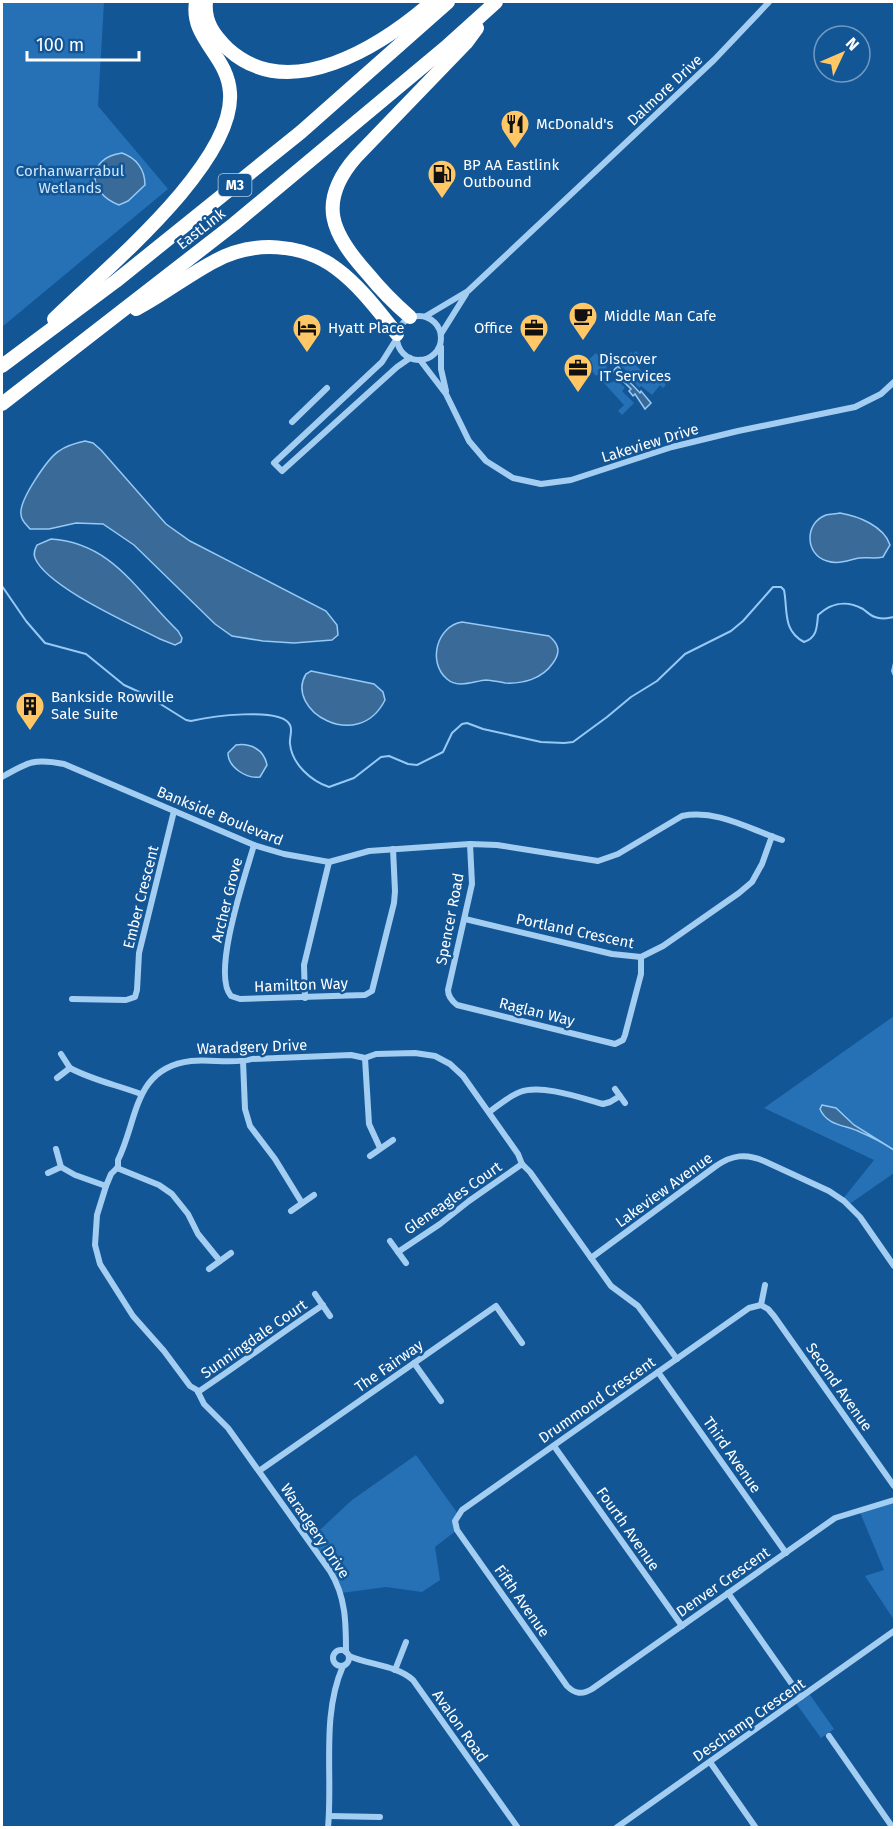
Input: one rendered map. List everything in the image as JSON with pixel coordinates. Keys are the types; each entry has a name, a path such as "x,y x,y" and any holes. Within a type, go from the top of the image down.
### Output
{"highway":[{"path":"14,358 178,198 198,174 219,137 229,108 230,82 224,65 198,29 195,20 196,2"},
{"path":"206,2 207,21 213,32 235,55 261,68 285,73 319,68 347,57 390,33 432,2"},
{"name":"EastLink","path":"2,366 116,281 301,132 448,2"},
{"path":"410,317 386,295 342,243 334,217 334,193 340,178 350,164 466,43 495,3"},
{"name":"EastLink","path":"4,403 234,224 445,48 495,3"},
{"path":"102,327 162,296 222,257 251,248 276,247 305,252 336,268 356,286 397,336"}],"street":[{"name":"Dalmore Drive","path":"426,316 468,291 697,76 770,2"},
{"name":"Dalmore Drive","path":"441,334 468,291"},
{"path":"397,336 400,350 410,358 420,360 436,353 441,342 441,334 436,323 426,316 410,317 402,324 382,362 274,463 282,471 397,367 410,358"},
{"name":"Lakeview Drive","path":"441,342 441,369 446,394"},
{"name":"Lakeview Drive","path":"420,360 446,394 469,441 486,461 513,478 550,484 571,480 672,447 762,425 855,407 881,394 894,382"},
{"path":"292,422 327,388"},
{"path":"318,422 326,432"},
{"name":"Bankside Boulevard","path":"2,777 27,762 44,760 64,764 254,845 284,854 329,862 369,851 470,844 497,845 598,861 618,854 682,816 693,814 718,816 782,840"},
{"name":"Ember Crescent","path":"72,999 126,1000 135,997 138,990 139,953 174,811"},
{"name":"Portland Crescent","path":"465,920 612,954 641,957 663,946 752,882 762,864 772,836"},
{"name":"Spencer Road","path":"450,999 448,990 472,884 470,844"},
{"name":"Archer Grove","path":"231,996 226,987 226,950 236,905 254,845"},
{"name":"Hamilton Way","path":"231,996 240,999 305,998 365,995 372,991 394,903 393,849"},
{"path":"305,998 304,965 329,862"},
{"name":"Raglan Way","path":"450,999 458,1005 610,1043 619,1042 626,1035 641,974 641,957"},
{"name":"Waradgery Drive","path":"345,1665 347,1654 344,1604 337,1584 226,1425 204,1404 198,1392 190,1386 164,1351 133,1316 100,1264 94,1245 94,1231 106,1186 117,1168 141,1094 163,1071 182,1063 216,1060 243,1061 334,1055 354,1055 365,1058 376,1054 415,1053 441,1058 458,1070 518,1154 522,1164 611,1286 638,1306 676,1359"},
{"path":"61,1054 70,1068 92,1079 141,1094"},
{"path":"365,1058 369,1124 380,1149"},
{"path":"243,1061 245,1109 250,1126 302,1203"},
{"path":"57,1078 70,1068"},
{"path":"615,1089 625,1103"},
{"path":"489,1112 515,1094 529,1090 541,1090 603,1104 620,1096"},
{"path":"370,1156 393,1140"},
{"path":"56,1149 61,1167 75,1175 106,1186"},
{"name":"Lakeview Avenue","path":"591,1258 716,1166 730,1158 743,1156 764,1161 840,1199 860,1217 894,1266"},
{"name":"Gleneagles Court","path":"398,1252 522,1164"},
{"path":"48,1173 61,1167"},
{"path":"117,1168 159,1185 172,1194 188,1214 198,1234 220,1262"},
{"path":"291,1211 314,1195"},
{"name":"Gleneagles Court","path":"390,1241 406,1263"},
{"path":"208,1269 231,1253"},
{"path":"761,1305 765,1285"},
{"name":"Sunningdale Court","path":"315,1294 330,1316"},
{"name":"Sunningdale Court","path":"198,1392 323,1305"},
{"name":"The Fairway","path":"259,1471 496,1305 522,1343"},
{"name":"Drummond Crescent","path":"455,1524 462,1510 750,1308 761,1305"},
{"name":"Second Avenue","path":"761,1305 772,1312 894,1486"},
{"path":"414,1363 441,1401"},
{"name":"Third Avenue","path":"658,1372 786,1552"},
{"name":"Fourth Avenue","path":"554,1446 682,1626"},
{"name":"Denver Crescent","path":"571,1690 582,1694 592,1689 835,1518 894,1500"},
{"name":"Fifth Avenue","path":"455,1524 571,1690"},
{"path":"728,1593 801,1697"},
{"name":"Deschamp Crescent","path":"616,1827 894,1631"},
{"name":"Waradgery Drive","path":"335,1663 334,1656 345,1634"},
{"path":"395,1670 406,1642"},
{"name":"Avalon Road","path":"338,1651 365,1663 395,1670 406,1675 416,1684 518,1827"},
{"path":"328,1827 331,1714 337,1680 335,1663 345,1665 337,1680"},
{"name":"Avalon Road","path":"345,1665 365,1663"},
{"path":"828,1736 893,1827"},
{"path":"710,1762 756,1827"},
{"path":"329,1816 380,1817"}],"green space":[{"name":"Corhanwarrabul Wetlands","path":"2,2 104,2 98,106 168,189 2,327"},
{"path":"636,351 640,355 633,362 654,384 661,379 666,385 663,388 660,385 652,395 641,386 639,388 631,379 633,377 621,366 628,360 625,357"},
{"path":"596,353 608,370 604,374 601,371 596,376 585,363"},
{"path":"606,377 611,383 616,379 625,388 622,391 634,403 622,415 618,411 624,405 603,382 599,384"},
{"path":"894,1016 894,1173 848,1205 842,1200 874,1160 764,1108"},
{"path":"416,1455 458,1514 457,1530 435,1547 440,1580 422,1592 386,1587 341,1593 308,1541 352,1500"},
{"path":"894,1500 894,1620 865,1576 884,1570 859,1510"},
{"path":"808,1692 834,1729 821,1738 795,1702"}],"shaded area":[{"path":"122,153 139,165 145,185 128,201 119,205 108,200 101,193 96,185 95,176 102,162 110,156"},
{"path":"618,366 623,373 621,375 640,393 641,391 651,403 645,409 635,394 633,396 629,391 631,389 613,371"},
{"path":"85,441 93,443 101,450 166,524 190,541 326,611 337,625 338,635 332,640 294,643 232,636 215,624 134,545 103,524 76,523 49,529 30,529 21,514 25,499 35,480 59,451"},
{"path":"840,513 862,519 882,532 890,545 883,557 836,562 820,558 814,552 810,539 814,525 826,515"},
{"path":"51,539 73,543 108,560 178,631 182,638 181,642 175,645 160,639 91,604 56,581 43,569 34,554 37,545"},
{"path":"462,622 549,636 557,645 558,652 549,668 538,677 519,683 486,680 456,684 441,672 436,655 441,637 446,630"},
{"path":"311,671 374,684 383,692 385,700 373,716 358,724 342,725 327,721 314,712 305,701 302,688 306,674"},
{"path":"236,745 251,746 263,755 267,765 260,777 244,774 231,763 228,753"},
{"path":"822,1105 836,1108 854,1125 894,1150 877,1140 827,1119 820,1109"}],"waterway":[{"path":"2,586 26,621 45,643 86,654 124,685 146,695 186,720 244,714 259,714 284,719 291,727 290,744 298,765 316,781 329,787 354,778 381,757 389,756 408,764 417,765 443,752 452,733 462,724 467,723 483,729 541,742 573,742 631,697 657,681 685,654 731,631 773,587 781,587 784,590 789,626 792,632 804,642 814,635 818,615 834,605 851,604 880,618 894,617"},
{"path":"894,663 892,671 894,676"}],"place":[{"name":"McDonald's","path":"515,150"},
{"name":"BP AA Eastlink Outbound","path":"442,200"},
{"name":"Middle Man Cafe","path":"583,342"},
{"name":"Hyatt Place","path":"307,354"},
{"name":"Office","path":"534,354"},
{"name":"Discover IT Services","path":"578,394"},
{"name":"Bankside Rowville Sale Suite","path":"30,732"}]}
